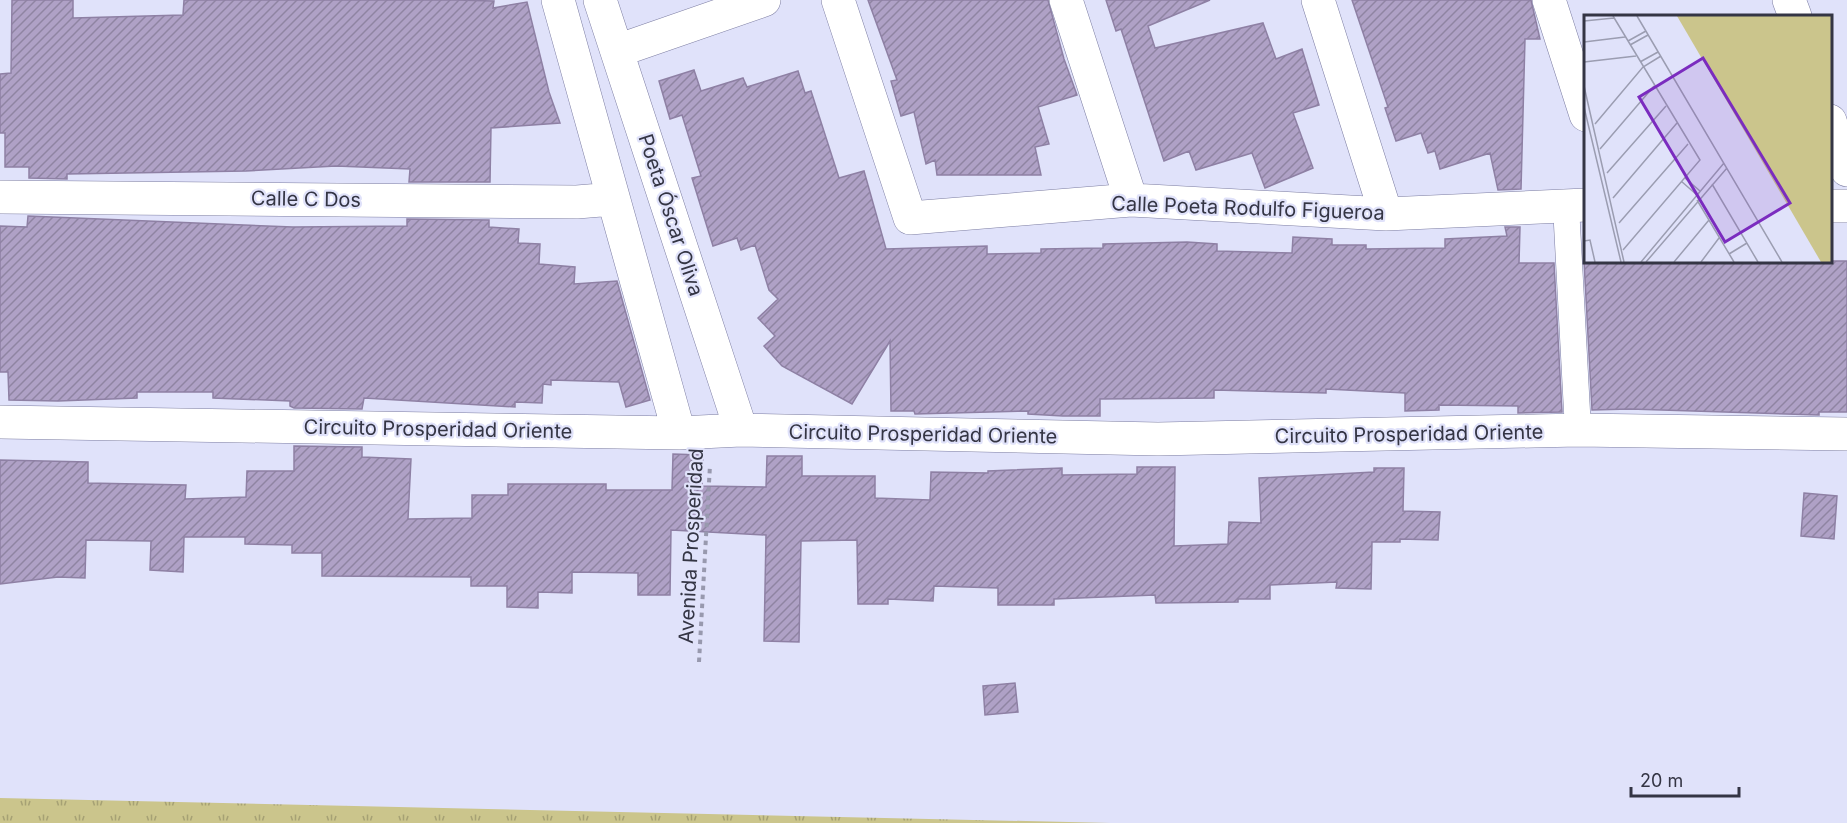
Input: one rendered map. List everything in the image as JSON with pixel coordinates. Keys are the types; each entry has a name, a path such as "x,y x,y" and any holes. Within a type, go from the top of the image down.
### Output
{"street":[{"path":"558,0 679,433"},
{"name":"Poeta Óscar Oliva","path":"600,0 617,51 727,430"},
{"path":"617,51 764,0"},
{"name":"Calle Poeta Rodulfo Figueroa","path":"838,0 910,218 1131,200 1386,214 1576,206"},
{"path":"1066,0 1131,200"},
{"path":"1318,0 1386,214"},
{"path":"1549,0 1584,109"},
{"path":"1789,0 1795,15"},
{"path":"1832,128 1847,170"},
{"name":"Calle C Dos","path":"0,197 577,202 613,199"},
{"path":"1576,206 1578,430"},
{"name":"Circuito Prosperidad Oriente","path":"0,422 679,433 727,430 1158,440 1578,430 1847,434"}],"path":[{"name":"Avenida Prosperidad","path":"699,662 703,549 727,430"}],"green space":[{"path":"0,798 1111,823 0,823"}],"building":[{"path":"12,0 73,0 73,18 183,15 184,0 494,1 493,8 527,2 549,92 560,123 491,128 490,182 409,182 410,169 336,166 246,171 67,174 67,179 29,178 29,167 5,167 5,133 0,133 0,74 11,73"},
{"path":"868,0 1048,0 1064,59 1077,95 1038,107 1049,144 1035,147 1041,175 937,175 935,160 926,164 914,112 901,116 891,81 897,80"},
{"path":"1106,0 1210,0 1148,26 1155,48 1263,23 1276,59 1302,49 1319,105 1293,113 1313,168 1265,188 1252,153 1196,170 1189,151 1164,161 1121,29 1116,31"},
{"path":"1352,0 1531,0 1540,39 1525,39 1521,189 1498,190 1490,153 1440,169 1435,151 1428,153 1421,133 1396,141 1385,108 1388,107"},
{"path":"694,70 701,91 743,78 747,87 798,71 805,93 811,91 839,178 864,171 886,249 987,246 987,254 1041,253 1041,249 1103,248 1103,244 1187,242 1217,244 1217,251 1292,253 1293,237 1332,239 1332,245 1366,245 1366,249 1445,248 1445,239 1507,236 1505,227 1520,227 1519,263 1554,263 1562,412 1518,413 1518,406 1439,405 1439,410 1405,411 1405,393 1326,389 1326,393 1214,390 1214,398 1100,399 1100,416 1028,414 1028,411 915,414 914,411 891,411 890,341 852,404 782,366 764,346 775,336 758,318 778,299 769,290 755,245 741,250 737,238 713,246 692,178 701,176 682,115 670,119 659,81"},
{"path":"28,216 293,227 407,226 407,219 489,220 489,227 519,229 518,243 540,244 539,264 575,267 574,284 617,281 650,400 626,407 619,382 551,380 551,385 543,384 542,403 515,402 515,407 364,398 362,409 294,408 290,406 290,401 213,398 213,392 137,392 137,398 9,400 8,372 0,372 0,226 27,227"},
{"path":"1847,261 1847,412 1819,412 1819,415 1630,409 1592,410 1584,262"},
{"path":"294,446 362,447 362,457 411,459 408,519 472,518 472,495 508,495 508,484 606,484 606,490 672,490 673,454 703,455 702,486 766,487 767,456 802,456 802,476 875,476 875,498 930,500 931,472 988,473 988,471 1062,468 1062,475 1137,474 1137,467 1175,467 1174,546 1228,544 1229,522 1261,523 1259,478 1374,472 1374,468 1404,468 1403,511 1440,512 1438,540 1400,539 1400,542 1372,542 1371,589 1336,588 1337,582 1270,585 1270,599 1238,599 1238,602 1156,603 1155,595 1054,599 1054,605 998,605 998,588 934,586 933,601 888,599 888,604 858,604 857,540 801,541 799,642 764,641 766,535 671,530 670,595 638,595 638,573 572,572 572,593 538,592 538,608 507,607 507,586 471,586 471,577 322,576 322,553 292,553 292,545 245,544 245,537 184,537 183,572 150,570 151,541 86,540 85,578 58,577 0,584 0,460 88,462 88,483 186,485 185,499 246,497 247,471 294,471"},
{"path":"1804,493 1837,496 1834,539 1801,536"},
{"path":"1015,683 1018,712 985,715 983,686"}]}
